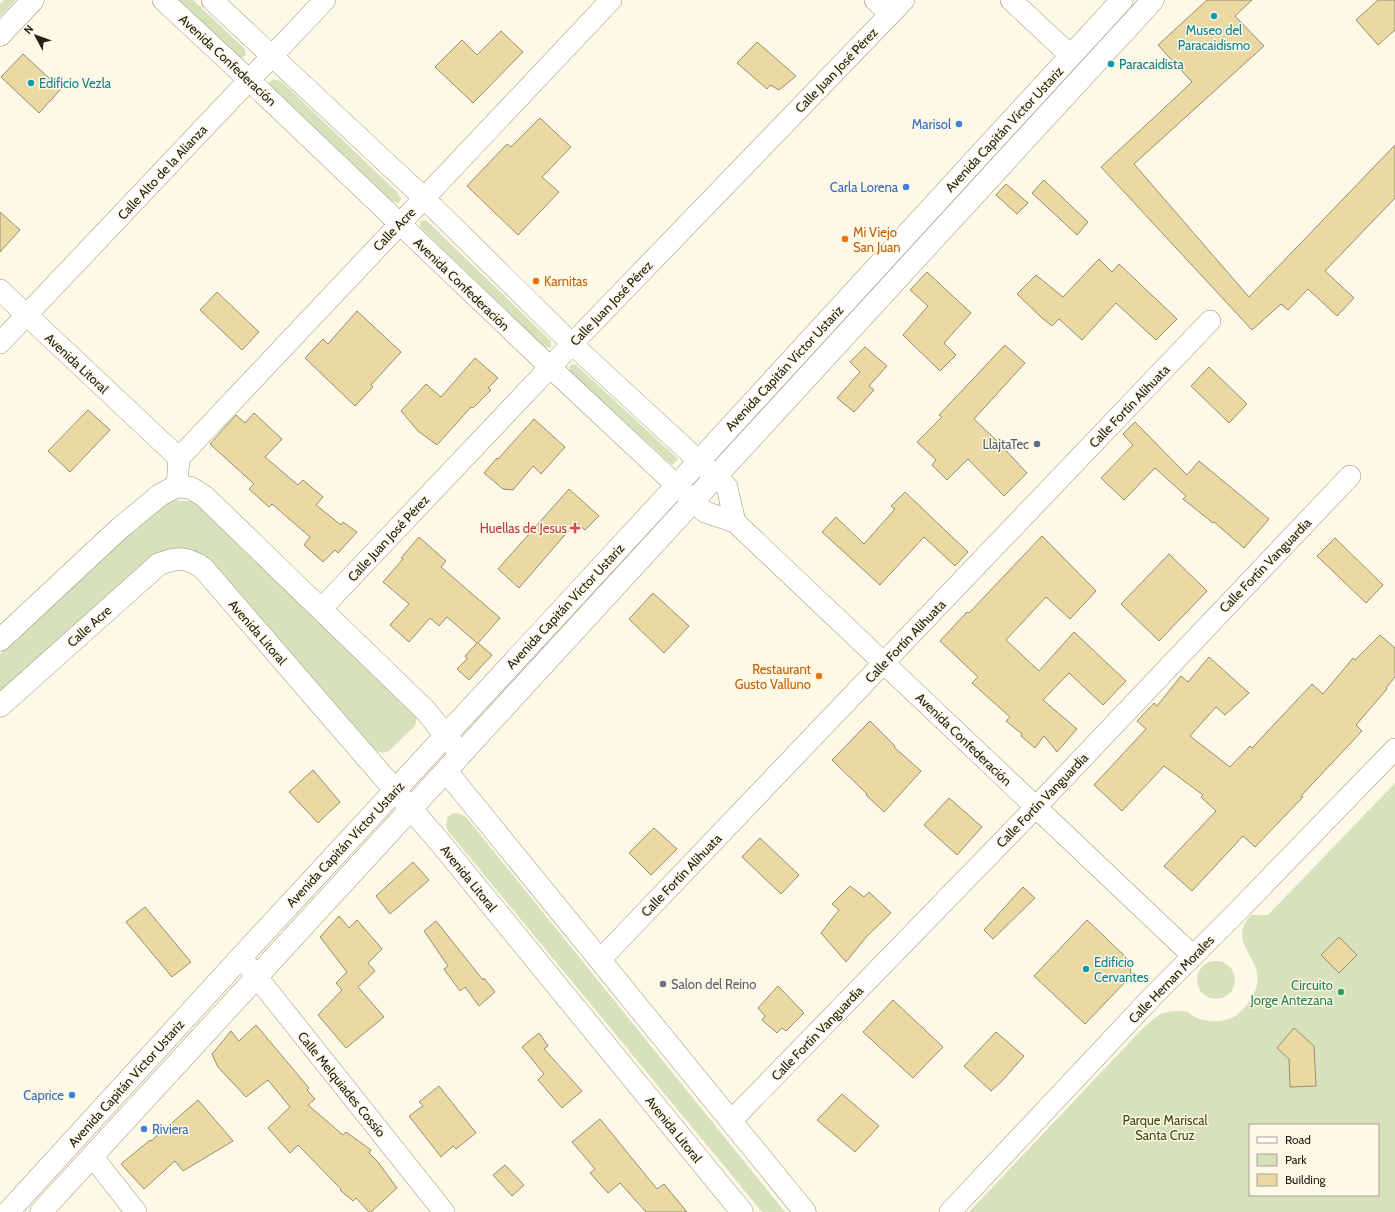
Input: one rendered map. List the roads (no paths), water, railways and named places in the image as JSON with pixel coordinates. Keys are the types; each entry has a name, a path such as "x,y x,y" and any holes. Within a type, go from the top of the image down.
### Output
{"main road":[{"path":"0,35 33,0"},
{"name":"Avenida Capitán Víctor Ustariz","path":"8,1212 1122,0"},
{"name":"Avenida Capitán Víctor Ustariz","path":"41,1212 1153,0"},
{"path":"0,640 120,528 160,495 177,486 191,488 204,496 424,710 462,754"},
{"name":"Calle Acre","path":"0,706 159,564 172,559 183,559"},
{"name":"Avenida Litoral","path":"183,559 195,562 203,568 443,846 742,1212"},
{"path":"446,771 805,1212"}],"street":[{"name":"Avenida Confederación","path":"163,0 249,80 550,368 677,484 705,512 735,522 1193,956"},
{"path":"212,0 424,198 572,344 716,477 727,488 735,522"},
{"name":"Calle Alto de la Alianza","path":"0,343 325,0"},
{"name":"Calle Acre","path":"178,458 611,0"},
{"path":"875,0 897,7"},
{"path":"1011,0 1071,56"},
{"name":"Calle Juan José Pérez","path":"321,609 572,344 897,7"},
{"name":"Avenida Litoral","path":"0,290 178,458"},
{"name":"Calle Fortín Alihuata","path":"600,960 1210,321"},
{"path":"177,486 178,458"},
{"name":"Calle Fortín Vanguardia","path":"731,1121 1036,807 1350,476"},
{"name":"Calle Hernan Morales","path":"950,1212 1147,1002 1395,749"},
{"name":"Calle Melquiades Cossío","path":"241,957 444,1212"},
{"path":"92,1156 136,1212"}],"place":[{"name":"Museo del Paracaidismo","path":"1214,16"},
{"name":"Paracaidista","path":"1111,64"},
{"name":"Edificio Vezla","path":"31,83"},
{"name":"Marisol","path":"959,124"},
{"name":"Carla Lorena","path":"906,187"},
{"name":"Mi Viejo San Juan","path":"845,239"},
{"name":"Karnitas","path":"536,281"},
{"name":"LlajtaTec","path":"1037,444"},
{"name":"Huellas de Jesus","path":"575,528"},
{"name":"Restaurant Gusto Valluno","path":"819,676"},
{"name":"Edificio Cervantes","path":"1086,969"},
{"name":"Salon del Reino","path":"663,984"},
{"name":"Circuito Jorge Antezana","path":"1341,992"},
{"name":"Caprice","path":"72,1095"},
{"name":"Riviera","path":"144,1129"}],"park label":[{"name":"Parque Mariscal Santa Cruz","path":"1165,1128"}]}
